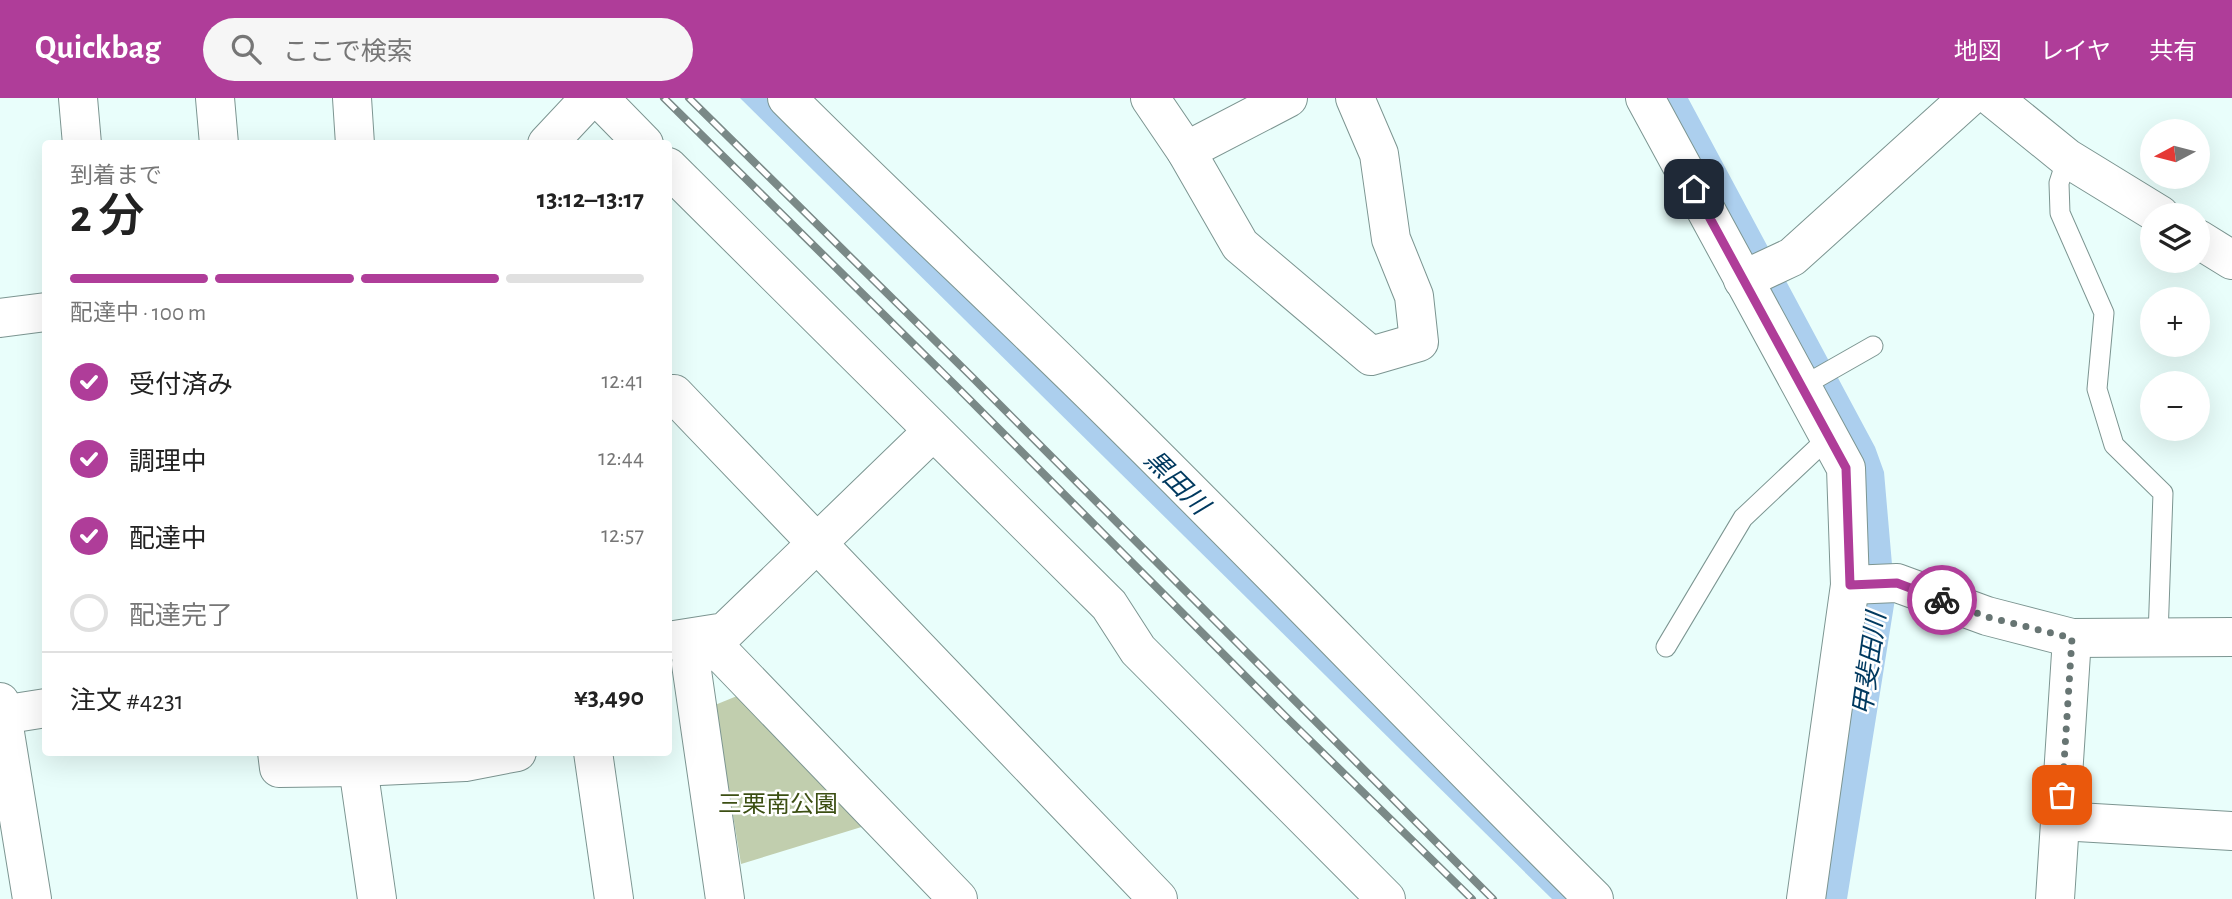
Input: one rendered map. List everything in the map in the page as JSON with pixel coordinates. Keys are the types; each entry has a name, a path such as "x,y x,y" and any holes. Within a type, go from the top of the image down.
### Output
{"street":[{"path":"78,98 82,140"},
{"path":"215,98 219,140"},
{"path":"352,98 355,140"},
{"path":"551,140 590,98"},
{"path":"599,98 641,140"},
{"path":"787,98 1087,389 1594,899"},
{"path":"1150,98 1186,151 1240,245 1371,356 1419,342 1414,296 1391,239 1379,154 1355,98"},
{"path":"1186,151 1288,98"},
{"path":"1645,98 1804,385 1846,468 1869,585 1806,899"},
{"path":"1743,279 1792,257 1968,98"},
{"path":"1993,98 2067,158 2140,203"},
{"path":"672,171 1109,605 1138,650 1386,899"},
{"path":"2210,246 2232,260"},
{"path":"0,318 42,313"},
{"path":"672,394 1158,899"},
{"path":"683,639 725,632 933,431"},
{"path":"1869,585 2072,638 2232,637"},
{"path":"2055,899 2072,638"},
{"path":"683,639 691,664 725,899"},
{"path":"683,639 725,657 958,899"},
{"path":"32,899 1,709 42,708"},
{"path":"278,756 279,768 465,762 496,756"},
{"path":"594,756 614,899"},
{"path":"358,767 377,899"},
{"path":"2060,821 2232,831"}],"lane":[{"path":"2067,158 2059,183 2060,213 2104,313 2097,389 2114,445 2163,493 2158,638"},
{"path":"1804,385 1873,345"},
{"path":"1667,647 1743,518 1829,437"}],"green space":[{"name":"三栗南公園","path":"737,696 868,825 741,864 715,705"}],"water":[{"path":"740,98 773,98 1585,899 1552,899"},
{"name":"甲斐田川","path":"1661,98 1688,98 1875,447 1884,472 1895,599 1847,899 1821,899 1865,517"}],"railway":[{"path":"664,98 1472,899"},
{"path":"689,98 1493,899"}],"way so far":[{"path":"1942,600 1987,617 2072,638 2062,795"}],"route":[{"path":"1694,189 1846,468 1850,585 1897,583 1942,600"}],"water label":[{"name":"黒田川","path":"1177,482"}]}
